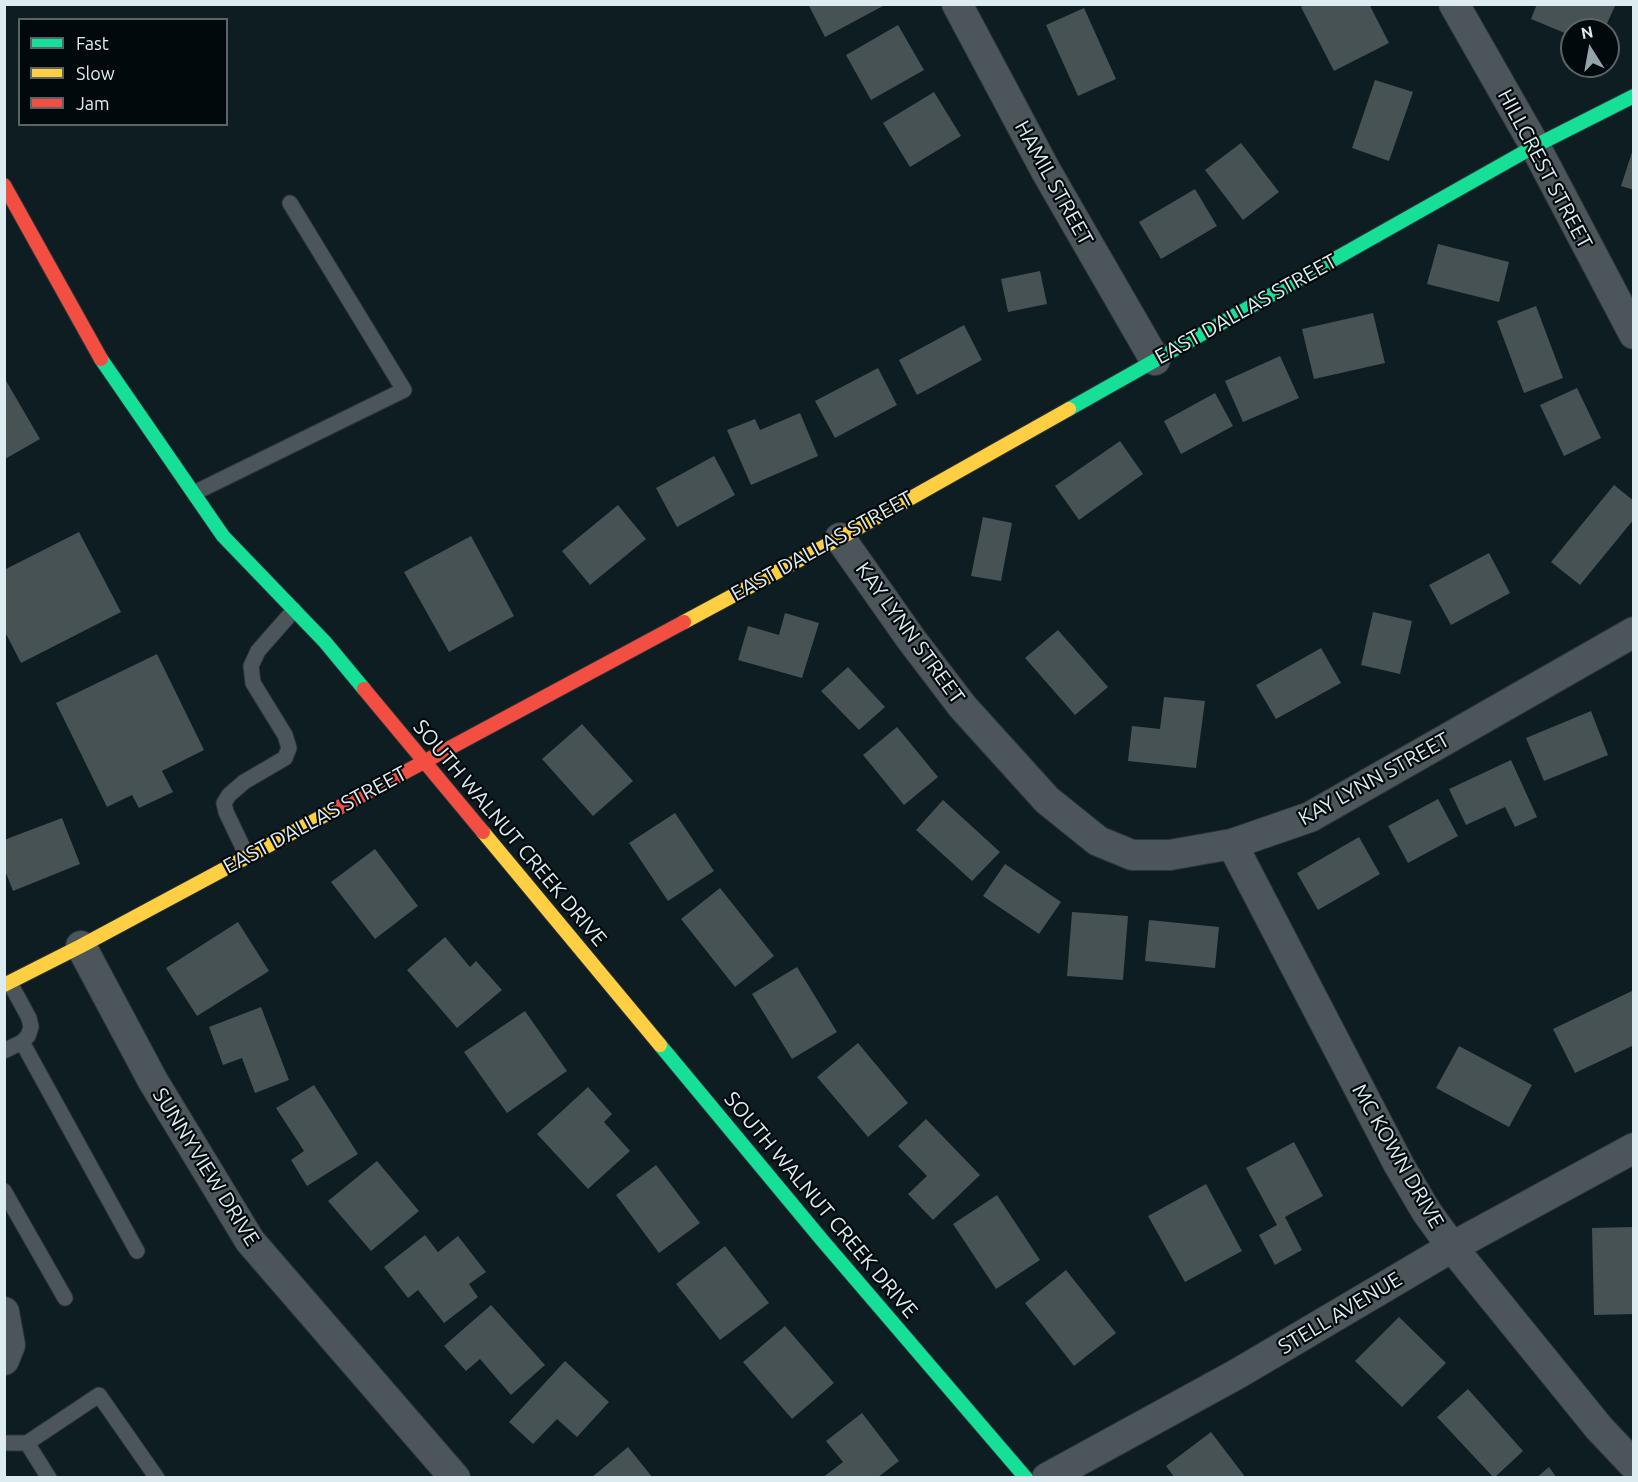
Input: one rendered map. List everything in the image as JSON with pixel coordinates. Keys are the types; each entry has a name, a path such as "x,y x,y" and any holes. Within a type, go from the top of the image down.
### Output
{"street":[{"name":"HAMIL STREET","path":"957,4 1046,171 1155,360"},
{"name":"HILLCREST STREET","path":"1454,4 1535,146 1634,334"},
{"name":"EAST DALLAS STREET","path":"7,984 840,538 1535,146 1634,96"},
{"name":"SOUTH WALNUT CREEK DRIVE","path":"4,185 101,360 224,536 324,642 822,1240 1026,1478"},
{"name":"KAY LYNN STREET","path":"840,538 911,639 962,706 1047,800 1098,841 1132,855 1170,855 1232,844 1310,817 1634,632"},
{"name":"MC KOWN DRIVE","path":"1232,844 1399,1165 1426,1211 1452,1247 1599,1428 1634,1465"},
{"name":"SUNNYVIEW DRIVE","path":"81,946 153,1081 250,1241 455,1478"},
{"name":"STELL AVENUE","path":"1047,1478 1237,1374 1452,1247 1634,1148"},
{"path":"4,1312 8,1353"}],"lane":[{"path":"194,494 404,390 290,203"},
{"path":"247,856 226,812 224,802 244,782 285,758 289,748 285,735 253,683 252,666 258,651 294,610"},
{"path":"4,1051 22,1042 28,1036 31,1027 29,1018 7,984"},
{"path":"22,1042 137,1251"},
{"path":"4,1191 64,1298"},
{"path":"6,1442 27,1443 99,1395 157,1478"},
{"path":"27,1443 49,1478"}],"building":[{"path":"808,4 882,4 883,6 825,37"},
{"path":"1306,4 1369,4 1389,43 1334,71 1301,7"},
{"path":"1537,4 1611,4 1615,6 1610,18 1560,18 1560,31 1531,19"},
{"path":"1084,8 1116,79 1078,96 1046,25"},
{"path":"898,25 924,70 871,100 846,55"},
{"path":"1375,80 1413,92 1389,161 1352,148"},
{"path":"934,92 961,136 910,167 883,123"},
{"path":"1241,143 1279,192 1243,220 1205,170"},
{"path":"1634,146 1634,190 1621,186"},
{"path":"1195,189 1217,226 1161,259 1139,222"},
{"path":"1438,244 1509,262 1499,302 1427,284"},
{"path":"1040,271 1047,304 1008,312 1001,279"},
{"path":"1536,306 1563,378 1524,393 1497,321"},
{"path":"1373,313 1385,363 1314,379 1302,329"},
{"path":"964,325 982,360 917,395 899,360"},
{"path":"1280,356 1299,398 1243,422 1225,381"},
{"path":"878,368 897,405 835,438 815,401"},
{"path":"5,379 40,439 5,459"},
{"path":"1577,388 1601,438 1564,456 1540,405"},
{"path":"1215,393 1233,426 1181,454 1164,421"},
{"path":"800,413 818,456 751,485 727,430 755,419 760,430"},
{"path":"1120,441 1143,474 1079,520 1055,486"},
{"path":"714,456 735,495 677,527 656,488"},
{"path":"1614,485 1634,501 1634,519 1580,585 1551,562"},
{"path":"618,505 646,539 590,585 562,551"},
{"path":"983,517 1012,523 1001,581 971,576"},
{"path":"79,532 121,612 21,663 4,630 4,570"},
{"path":"471,536 514,616 449,652 404,572"},
{"path":"1489,553 1510,593 1451,625 1429,585"},
{"path":"1373,612 1412,621 1400,674 1361,665"},
{"path":"785,613 819,623 802,678 738,660 748,626 779,635"},
{"path":"1058,630 1108,687 1075,715 1025,658"},
{"path":"1321,648 1341,683 1276,719 1256,685"},
{"path":"157,654 204,750 162,771 173,792 139,808 132,795 107,807 56,703"},
{"path":"848,667 885,707 859,730 821,691"},
{"path":"1164,697 1205,701 1196,768 1128,761 1132,726 1160,729"},
{"path":"1591,711 1608,755 1544,781 1526,738"},
{"path":"582,724 633,781 593,816 542,759"},
{"path":"897,727 938,777 904,805 863,755"},
{"path":"1511,760 1537,817 1515,827 1505,807 1466,825 1449,789"},
{"path":"1438,799 1458,836 1408,863 1388,826"},
{"path":"943,800 1000,852 972,881 916,830"},
{"path":"675,813 714,871 668,901 629,843"},
{"path":"62,818 80,864 13,891 4,868 4,840"},
{"path":"1359,837 1380,874 1318,910 1297,873"},
{"path":"375,849 418,906 375,939 331,882"},
{"path":"1005,864 1061,902 1039,934 983,896"},
{"path":"720,888 774,956 735,987 681,919"},
{"path":"1072,912 1128,916 1123,980 1067,976"},
{"path":"1149,920 1219,927 1215,968 1145,961"},
{"path":"238,922 269,971 197,1016 166,968"},
{"path":"445,937 470,967 476,961 502,990 457,1028 407,970"},
{"path":"797,967 837,1032 792,1059 752,994"},
{"path":"1634,990 1634,1045 1575,1073 1553,1029"},
{"path":"261,1007 289,1080 255,1093 242,1058 223,1065 209,1027"},
{"path":"525,1011 567,1071 507,1113 464,1052"},
{"path":"858,1043 908,1103 868,1137 817,1077"},
{"path":"1459,1046 1532,1085 1509,1127 1436,1088"},
{"path":"314,1085 358,1154 307,1186 291,1160 304,1151 276,1108"},
{"path":"588,1087 612,1114 604,1122 630,1151 588,1189 537,1134"},
{"path":"926,1119 980,1175 933,1220 908,1194 927,1176 898,1146"},
{"path":"1294,1142 1323,1196 1285,1217 1302,1250 1275,1265 1259,1235 1277,1225 1246,1168"},
{"path":"377,1161 419,1211 371,1251 328,1201"},
{"path":"656,1165 700,1223 659,1253 616,1195"},
{"path":"1206,1184 1242,1251 1185,1282 1148,1216"},
{"path":"997,1195 1040,1260 996,1289 953,1224"},
{"path":"1634,1227 1634,1314 1594,1315 1592,1228"},
{"path":"425,1235 438,1252 458,1236 486,1272 469,1284 478,1297 444,1323 418,1290 408,1298 384,1267"},
{"path":"725,1246 769,1303 720,1340 676,1284"},
{"path":"1066,1270 1116,1333 1074,1366 1025,1303"},
{"path":"491,1305 545,1365 511,1395 480,1359 466,1371 444,1346"},
{"path":"1399,1317 1446,1363 1402,1407 1355,1361"},
{"path":"785,1326 834,1383 792,1419 743,1362"},
{"path":"565,1361 609,1402 577,1437 557,1419 533,1444 509,1422"},
{"path":"1468,1389 1523,1451 1494,1478 1437,1417"},
{"path":"862,1413 899,1461 877,1478 822,1478 843,1462 826,1441"},
{"path":"1211,1432 1246,1478 1175,1478 1166,1466"},
{"path":"628,1447 653,1478 591,1478"},
{"path":"1549,1467 1557,1478 1536,1478"}],"traffic: fast":[{"path":"1069,409 1535,146 1634,96"},
{"path":"101,359 223,536 325,642 364,689"},
{"path":"660,1045 822,1240 1026,1478"}],"traffic: slow":[{"path":"684,622 840,538 1069,409"},
{"path":"4,985 340,807"},
{"path":"483,832 660,1045"}],"traffic: jam":[{"path":"4,185 101,359"},
{"path":"340,807 684,622"},
{"path":"364,689 483,832"}]}
